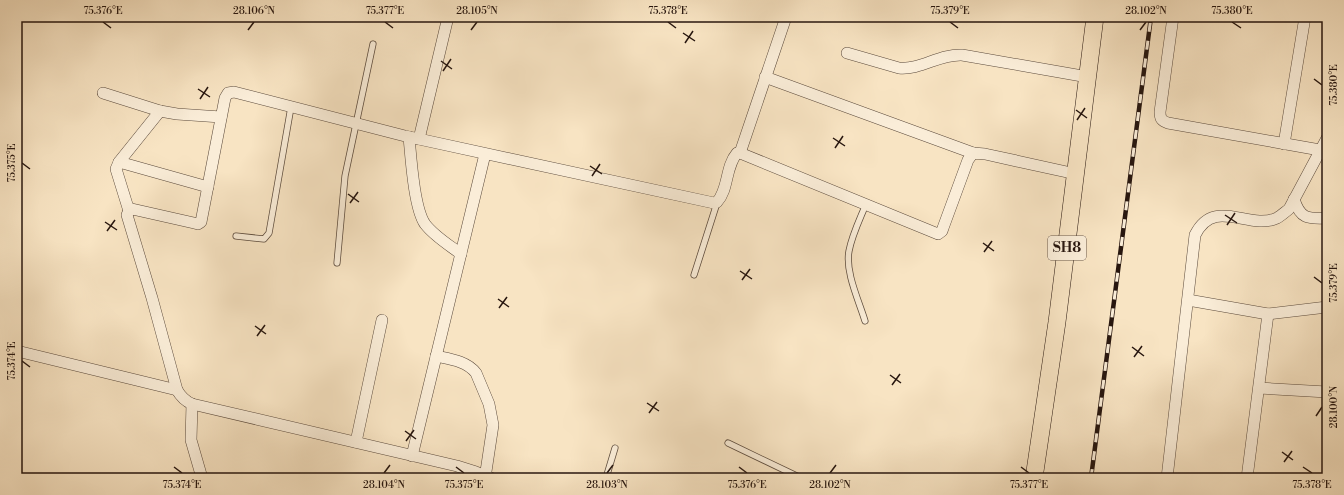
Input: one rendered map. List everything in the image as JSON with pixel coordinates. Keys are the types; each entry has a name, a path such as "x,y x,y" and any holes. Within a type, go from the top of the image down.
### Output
{"main road":[{"name":"SH8","path":"1034,478 1057,322 1095,17"}],"street":[{"path":"448,17 414,138 417,203 421,218 432,231 461,254"},
{"path":"129,212 132,209 135,209 194,223 200,223 225,98 228,93 231,92 414,138 708,202 717,202 722,196 733,160 737,153 740,153 786,17"},
{"path":"1173,17 1160,112 1160,118 1163,121 1320,150"},
{"path":"1284,144 1305,17"},
{"path":"847,53 899,68 914,67 952,55 962,55 1088,77"},
{"path":"765,77 973,154 985,154 1076,174"},
{"path":"103,93 177,114 221,117"},
{"path":"160,110 119,162 116,172 129,212 128,218 177,390 186,401 192,404 457,466 488,477 493,425 489,404 476,373 473,368 461,362 436,356"},
{"path":"1167,478 1195,234 1200,225 1208,219 1218,216 1271,220 1283,214 1289,209 1327,138"},
{"path":"740,153 934,233 940,233 944,228 968,160 973,154"},
{"path":"412,456 485,154"},
{"path":"119,162 208,187"},
{"path":"1294,199 1297,209 1302,215 1316,219 1327,218"},
{"path":"1188,300 1268,314 1327,307"},
{"path":"1247,478 1268,314"},
{"path":"356,442 382,320"},
{"path":"17,351 177,390"},
{"path":"1258,388 1327,392"},
{"path":"192,404 191,440 201,477"}],"lane":[{"path":"337,263 345,176 373,44"},
{"path":"236,236 260,240 264,239 269,233 292,107"},
{"path":"694,275 717,202"},
{"path":"865,321 848,262 849,251 866,204"},
{"path":"728,443 801,478"},
{"path":"606,478 615,448"}],"railway":[{"path":"1091,478 1151,17"}]}
